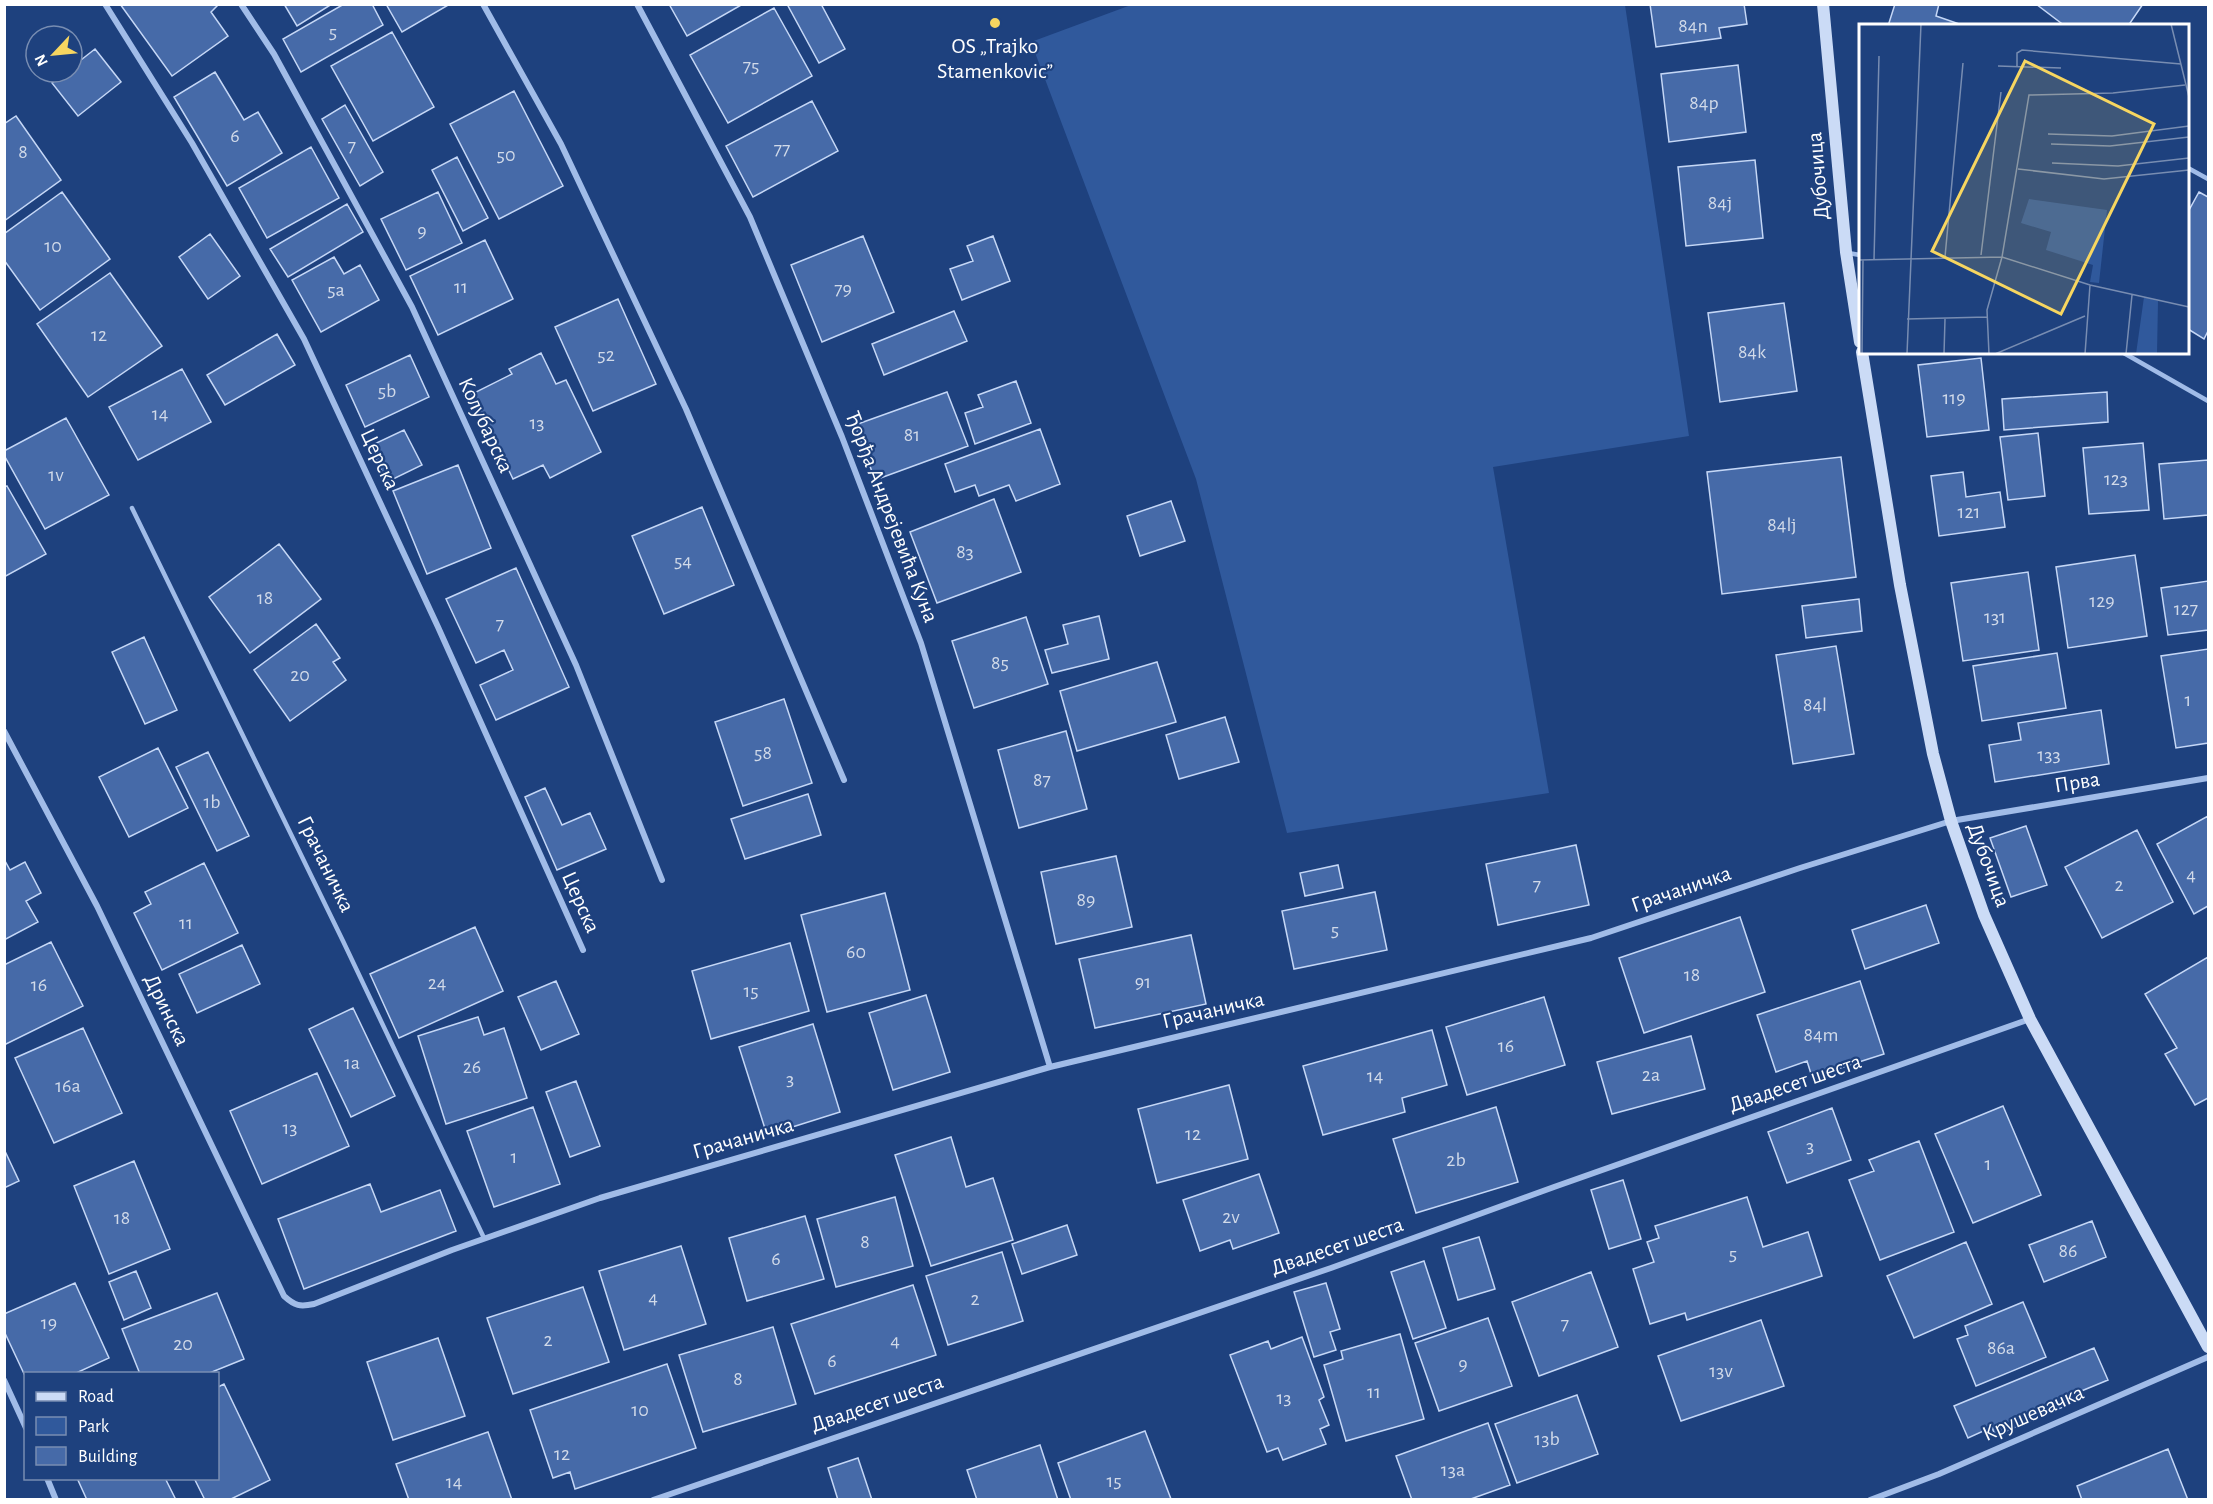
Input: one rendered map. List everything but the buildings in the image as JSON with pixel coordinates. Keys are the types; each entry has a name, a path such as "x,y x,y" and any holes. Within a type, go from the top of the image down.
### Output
{"street":[{"name":"Церска","path":"105,4 192,143 304,339 438,627 583,950"},
{"name":"Колубарска","path":"241,4 274,54 412,307 576,665 662,880"},
{"path":"483,4 561,144 676,387 844,780"},
{"name":"Ђорђа Андрејевића Куна","path":"637,4 750,217 842,437 921,643 1050,1067"},
{"name":"Дубочица","path":"1823,4 1846,252 1859,336"},
{"name":"Дубочица","path":"1862,354 1900,585 1934,754 1951,821 1984,915 2030,1019 2208,1347"},
{"name":"Дринска","path":"4,731 97,906 284,1296 294,1305"},
{"name":"Прва","path":"1951,821 2208,778"},
{"name":"Грачаничка","path":"294,1305 314,1304 484,1238 600,1198 1050,1067 1591,938 1800,868 1951,821"},
{"name":"Двадесет шеста","path":"653,1500 1331,1268 2030,1019"},
{"name":"Крушевачка","path":"1870,1500 1939,1474 2208,1357"},
{"path":"4,1380 24,1424"},
{"path":"47,1480 56,1500"}],"lane":[{"path":"2189,169 2208,179"},
{"path":"1846,252 1859,255"},
{"path":"2126,354 2208,401"},
{"name":"Грачаничка","path":"132,508 338,930 484,1238"}],"green space":[{"path":"1131,5 1625,5 1689,436 1493,467 1549,793 1287,833 1196,479 1031,42"}],"place":[{"name":"OS „Trajko Stamenkovic”","path":"995,23"}]}
